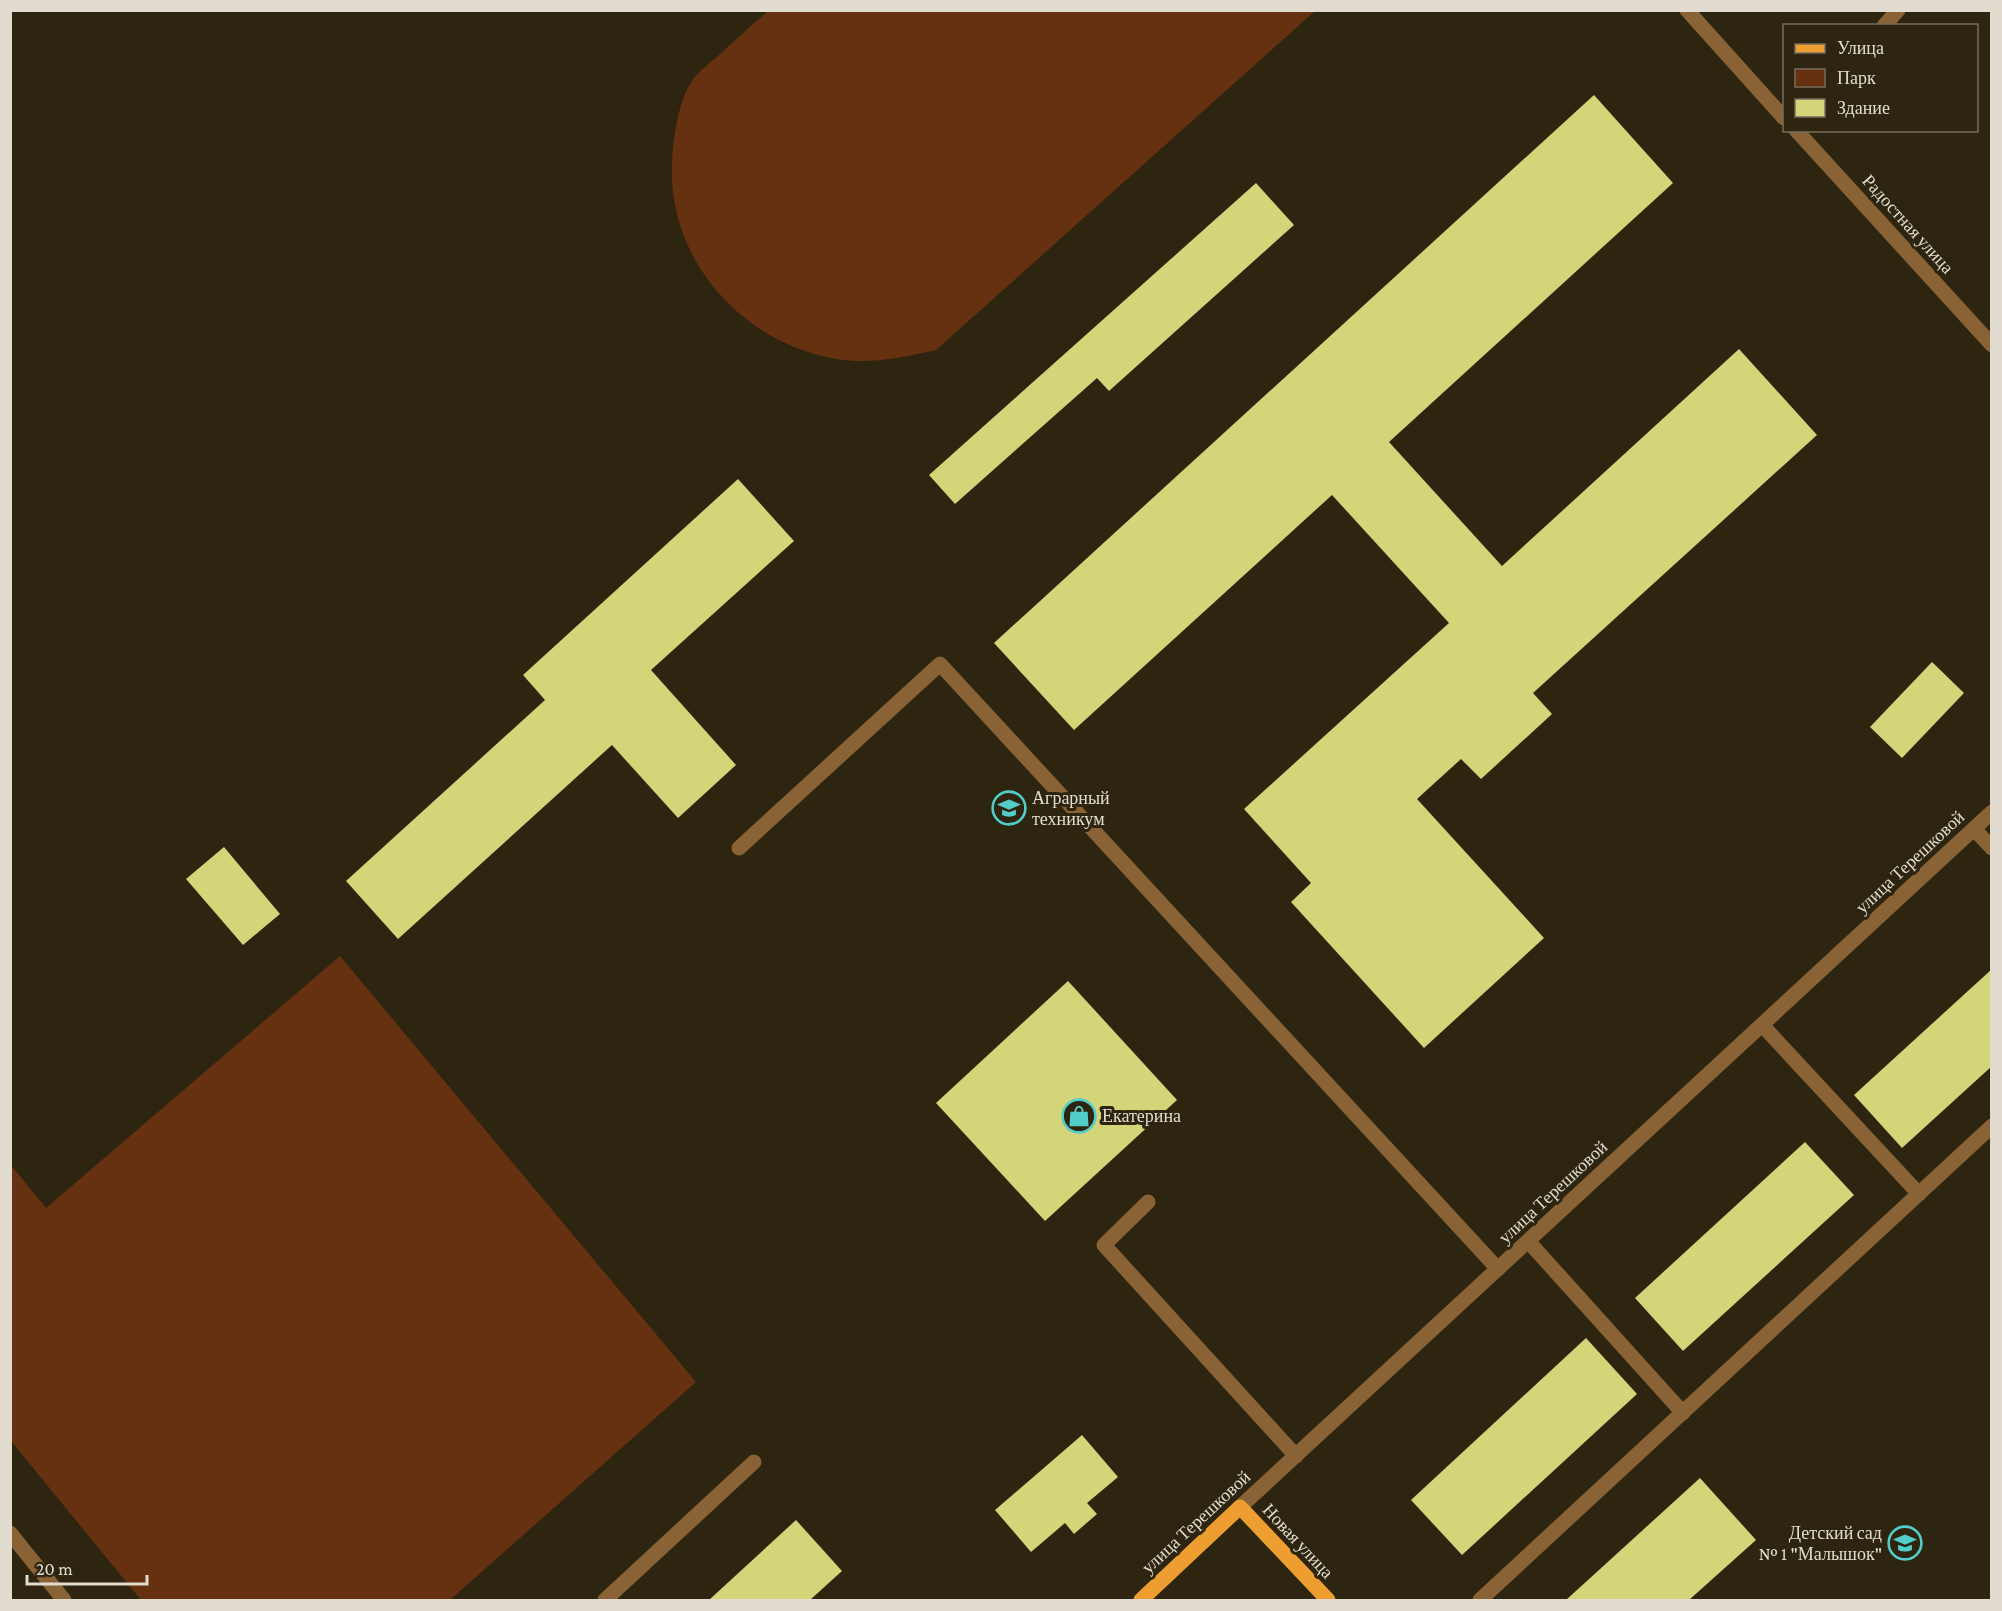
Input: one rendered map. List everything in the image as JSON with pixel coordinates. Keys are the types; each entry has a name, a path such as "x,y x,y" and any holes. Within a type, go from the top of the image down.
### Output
{"main road":[{"name":"улица Терешковой","path":"1141,1600 1240,1507"},
{"name":"Новая улица","path":"1240,1507 1328,1600"}],"street":[{"path":"1687,10 1783,116"},
{"path":"1886,24 1898,10"},
{"name":"Радостная улица","path":"1798,132 1992,345"},
{"path":"739,848 940,664 1498,1269"},
{"name":"улица Терешковой","path":"1240,1507 1992,812"},
{"path":"1974,829 1992,848"},
{"path":"1763,1026 1919,1194"},
{"path":"1480,1600 1992,1126"},
{"path":"1148,1202 1104,1245 1296,1456"},
{"path":"1528,1241 1683,1413"},
{"path":"605,1600 754,1462"},
{"path":"10,1533 64,1600"}],"green space":[{"path":"768,11 1315,11 936,350 887,359 849,361 803,350 771,336 743,316 718,292 698,265 683,234 674,200 672,165 675,132 684,97 699,72"},
{"path":"340,956 696,1382 450,1600 141,1600 11,1441 11,1165 46,1208"}],"building":[{"path":"1594,95 1673,183 1389,442 1502,566 1739,349 1817,435 1533,693 1552,714 1481,779 1461,759 1417,799 1544,938 1424,1048 1291,902 1311,883 1244,809 1449,623 1332,495 1074,730 994,643"},
{"path":"1256,183 1294,225 1109,391 1097,378 955,504 929,475"},
{"path":"738,479 794,541 651,670 736,765 678,818 612,745 398,939 346,881 545,700 523,675"},
{"path":"1932,662 1964,693 1902,758 1870,727"},
{"path":"224,847 280,914 243,945 186,879"},
{"path":"1992,969 1992,1066 1902,1148 1854,1095"},
{"path":"1068,981 1177,1100 1045,1221 936,1103"},
{"path":"1805,1142 1854,1195 1683,1351 1635,1298"},
{"path":"1586,1338 1637,1394 1462,1555 1411,1500"},
{"path":"1082,1435 1118,1477 1087,1503 1097,1514 1074,1534 1065,1523 1031,1552 995,1510"},
{"path":"1700,1478 1756,1540 1689,1600 1566,1600"},
{"path":"796,1520 842,1571 810,1600 709,1600"}],"place":[{"name":"Аграрный техникум","path":"1009,808"},
{"name":"Екатерина","path":"1079,1116"},
{"name":"Детский сад № 1 \"Малышок\"","path":"1905,1543"}]}
